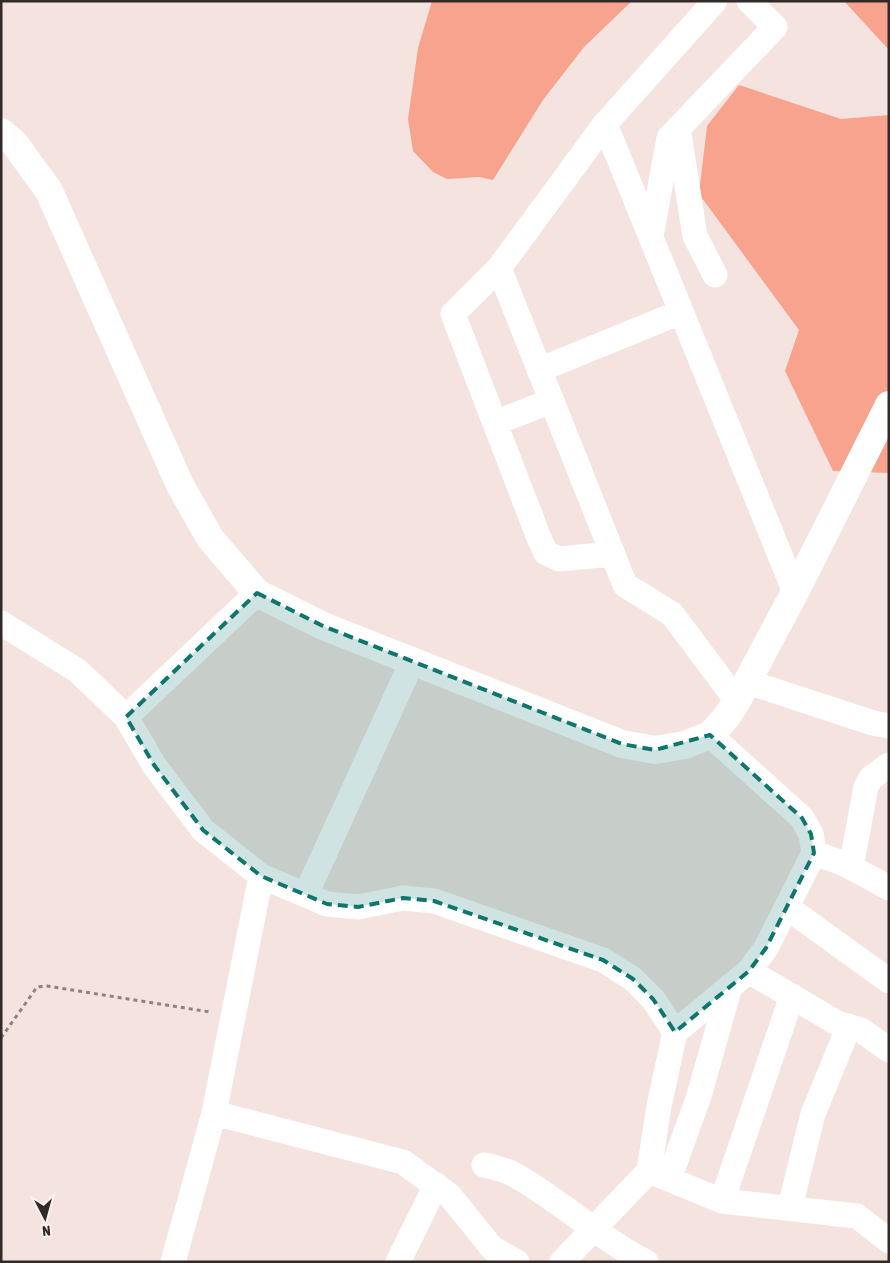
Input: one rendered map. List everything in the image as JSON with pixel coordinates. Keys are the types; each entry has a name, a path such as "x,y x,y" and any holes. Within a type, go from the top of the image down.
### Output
{"street":[{"path":"612,554 559,559 546,553 453,314 499,268 605,124 715,1"},
{"path":"651,236 669,138 775,26 749,1"},
{"path":"605,124 795,592"},
{"path":"678,128 696,236 716,275"},
{"path":"1,132 15,144 49,191 180,485 210,538 257,593 323,626 622,744 655,750 685,745 710,735 742,692 795,592 889,405"},
{"path":"499,268 625,585 672,614 742,692 889,726"},
{"path":"539,370 681,312"},
{"path":"494,423 551,401"},
{"path":"126,717 257,593"},
{"path":"1,623 78,671 126,717 154,765 203,830 261,876 327,904 358,907 403,898 434,901 604,960 633,979 653,999 675,1032"},
{"path":"306,894 412,662"},
{"path":"658,1175 659,1106 675,1032 739,979 766,948 788,908 814,853 811,834 802,818 710,735"},
{"path":"851,868 866,788 871,778 889,765"},
{"path":"814,853 886,882"},
{"path":"173,1262 214,1113 261,876"},
{"path":"788,908 889,981"},
{"path":"739,979 792,996 837,1023 861,1030 887,1044"},
{"path":"562,1262 594,1228 658,1175 699,1096 739,979"},
{"path":"722,1201 792,996"},
{"path":"790,1207 813,1114 849,1026"},
{"path":"214,1113 403,1162 450,1196 492,1248 517,1262"},
{"path":"484,1164 512,1173 625,1251 646,1262"},
{"path":"658,1175 722,1201 790,1207 857,1216 889,1242"},
{"path":"398,1262 436,1185"}],"path":[{"path":"1,1038 37,987 47,986 233,1016"}],"highlighted area":[{"path":"257,593 323,626 622,744 655,750 710,735 802,818 811,834 814,853 766,948 749,971 675,1032 653,999 633,979 603,960 434,901 403,898 358,907 327,904 261,876 203,830 154,765 126,717"}],"shaded area":[{"path":"432,1 632,1 584,47 543,100 493,180 479,177 447,179 433,172 413,151 408,119 418,48"},
{"path":"844,1 889,1 889,50"},
{"path":"739,85 841,119 889,115 889,473 833,471 785,371 799,330 699,194 707,126"}]}
